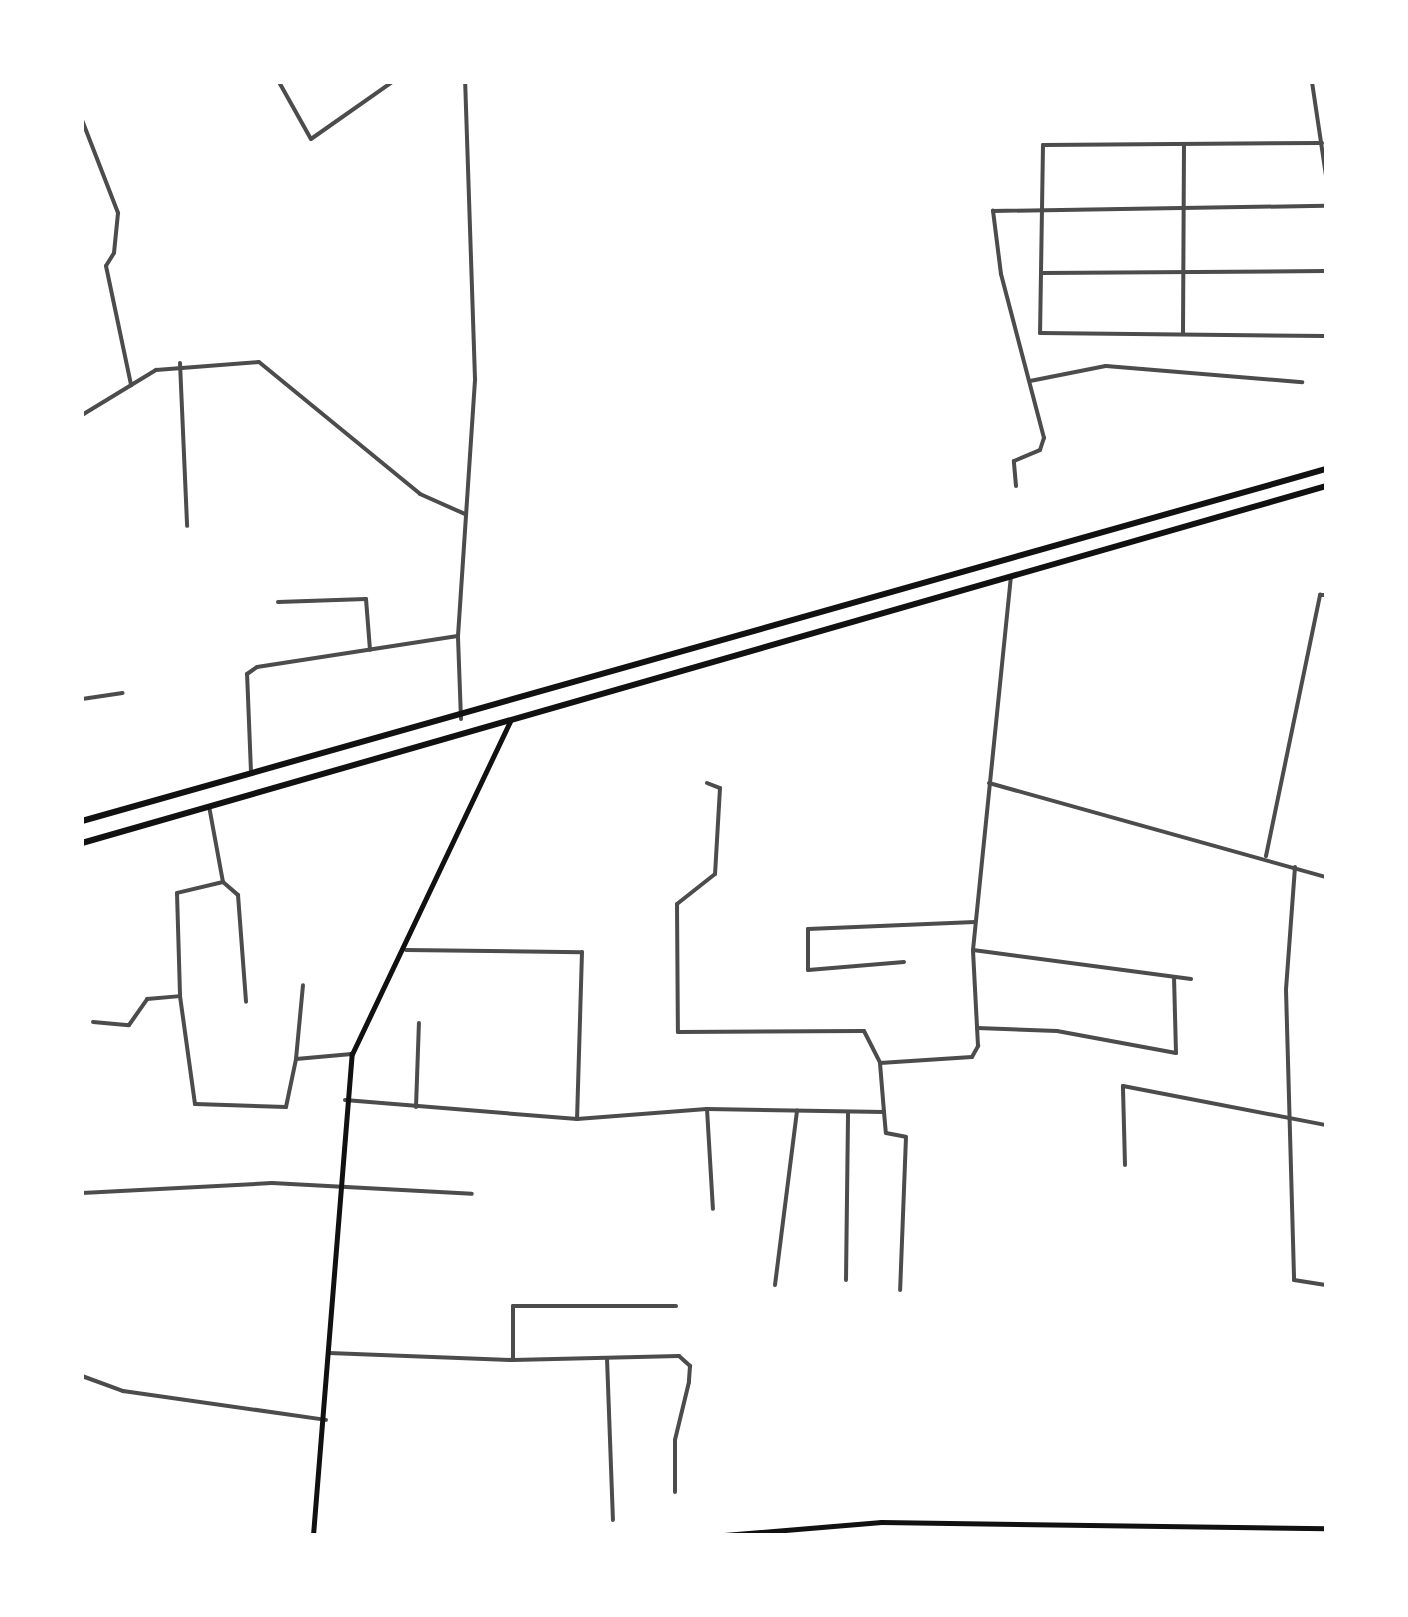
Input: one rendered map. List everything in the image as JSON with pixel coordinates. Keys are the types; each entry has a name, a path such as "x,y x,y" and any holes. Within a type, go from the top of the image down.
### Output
{"highway":[{"path":"82,821 461,719 1326,469"},
{"path":"82,843 1326,486"}],"main road":[{"path":"313,1535 326,1420 336,1187 352,1054 378,990 406,950 429,881 510,722"},
{"path":"724,1535 881,1522 1326,1528"}],"street":[{"path":"279,82 311,139 392,82"},
{"path":"461,719 458,636 475,379 465,82"},
{"path":"1312,82 1326,176"},
{"path":"82,120 118,213 114,253 106,266 131,385"},
{"path":"1322,143 1048,142 1042,206 1041,273 1043,337 1183,334 1326,336"},
{"path":"1183,334 1186,271 1184,144"},
{"path":"1016,486 1014,461 1040,450 1044,438 1001,274 993,211 1042,206 1326,206"},
{"path":"1041,273 1326,271"},
{"path":"82,415 131,385 180,363 259,362 420,494 465,514"},
{"path":"180,363 187,526"},
{"path":"1030,381 1106,366 1302,382"},
{"path":"880,1063 972,1057 977,1028 973,950 975,922 1011,577"},
{"path":"1266,856 1320,595 1326,595"},
{"path":"278,602 366,599 370,650"},
{"path":"252,775 247,674 458,636"},
{"path":"82,699 123,693"},
{"path":"707,783 720,788 715,874 677,904 678,1032 864,1031 880,1063 886,1133 906,1137 900,1290"},
{"path":"989,783 1266,856 1326,877"},
{"path":"209,806 223,882 238,895 246,1002"},
{"path":"1295,867 1286,990 1294,1280 1326,1285"},
{"path":"223,882 177,893 180,996 196,1105 289,1106 303,985"},
{"path":"904,962 808,970 808,929 975,922"},
{"path":"406,950 582,952 577,1119"},
{"path":"973,950 1191,979"},
{"path":"977,1028 1057,1031 1176,1053 1174,977"},
{"path":"93,1022 129,1025 147,999 180,996"},
{"path":"416,1107 419,1023"},
{"path":"296,1059 352,1054"},
{"path":"1125,1165 1123,1086 1288,1121 1326,1125"},
{"path":"345,1100 577,1119 707,1109 884,1112"},
{"path":"707,1109 713,1209"},
{"path":"775,1285 797,1110"},
{"path":"846,1280 848,1112"},
{"path":"82,1193 272,1183 472,1194"},
{"path":"513,1360 513,1306 676,1306"},
{"path":"329,1353 513,1360 679,1356 690,1366 675,1440 675,1492"},
{"path":"607,1358 613,1520"},
{"path":"82,1376 123,1391 326,1420"}]}
